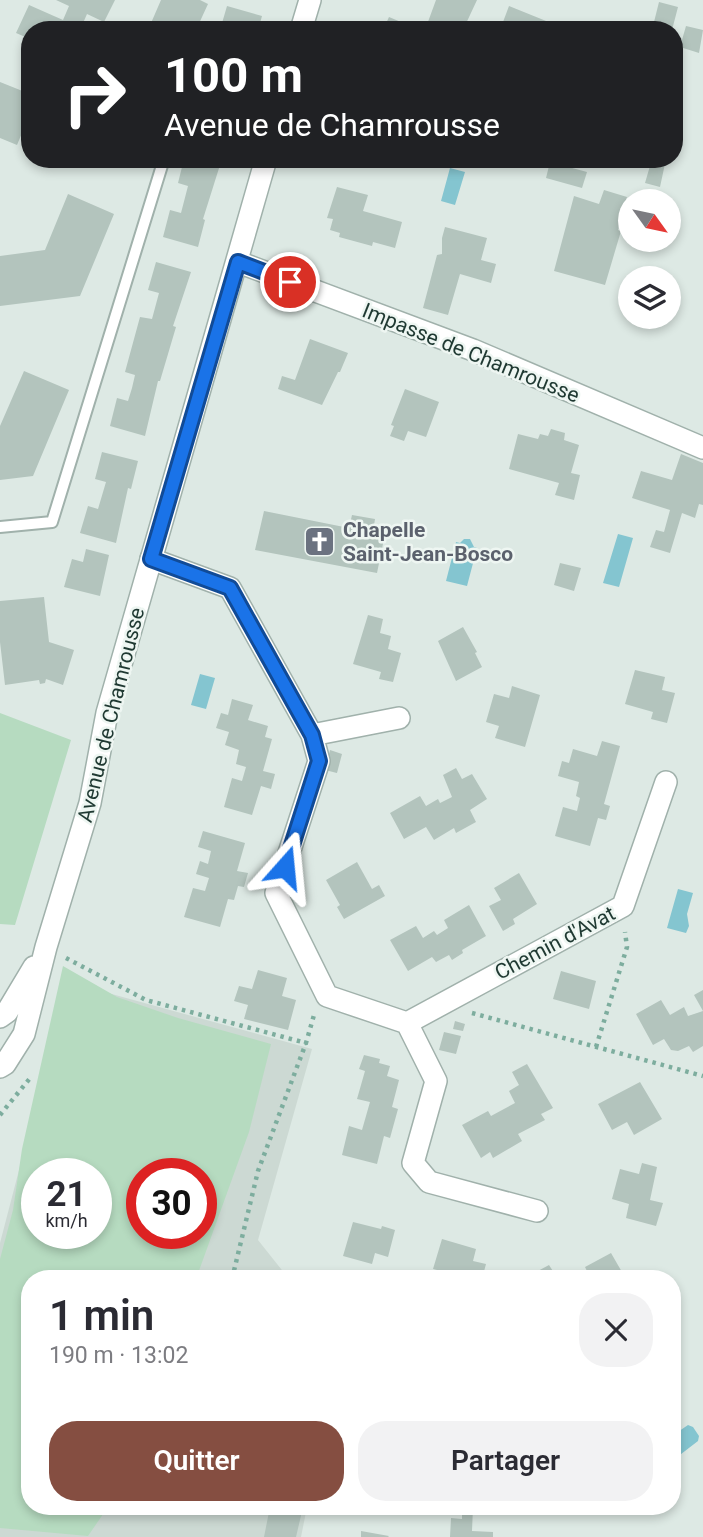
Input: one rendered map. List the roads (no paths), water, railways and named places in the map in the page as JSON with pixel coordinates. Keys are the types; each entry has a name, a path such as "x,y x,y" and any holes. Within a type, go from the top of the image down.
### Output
{"street":[{"path":"304,21 310,0"},
{"name":"Avenue de Chamrousse","path":"0,1067 5,1064 24,1034 90,803 107,713 264,168"},
{"name":"Impasse de Chamrousse","path":"238,262 473,349 703,448"},
{"path":"151,559 230,588 312,735 319,761 276,893 327,996 407,1023 436,1082 413,1163 429,1182 537,1211"},
{"path":"312,735 399,718"},
{"name":"Chemin d'Avat","path":"407,1023 623,906 666,782"},
{"name":"Avenue de Chamrousse","path":"0,1017 7,1012 47,947"}],"lane":[{"path":"0,527 52,522 161,168"}],"water":[{"path":"450,168 465,172 455,205 441,201"},
{"path":"618,534 633,538 619,587 603,583"},
{"path":"464,539 470,539 477,548 467,586 446,581 456,542 460,543"},
{"path":"200,674 215,678 206,709 191,705"},
{"path":"678,889 693,893 687,914 689,926 686,933 667,928"},
{"path":"688,1425 693,1427 699,1436 698,1441 681,1454 681,1430"}],"place":[{"name":"Chapelle Saint-Jean-Bosco","path":"320,542"}]}
